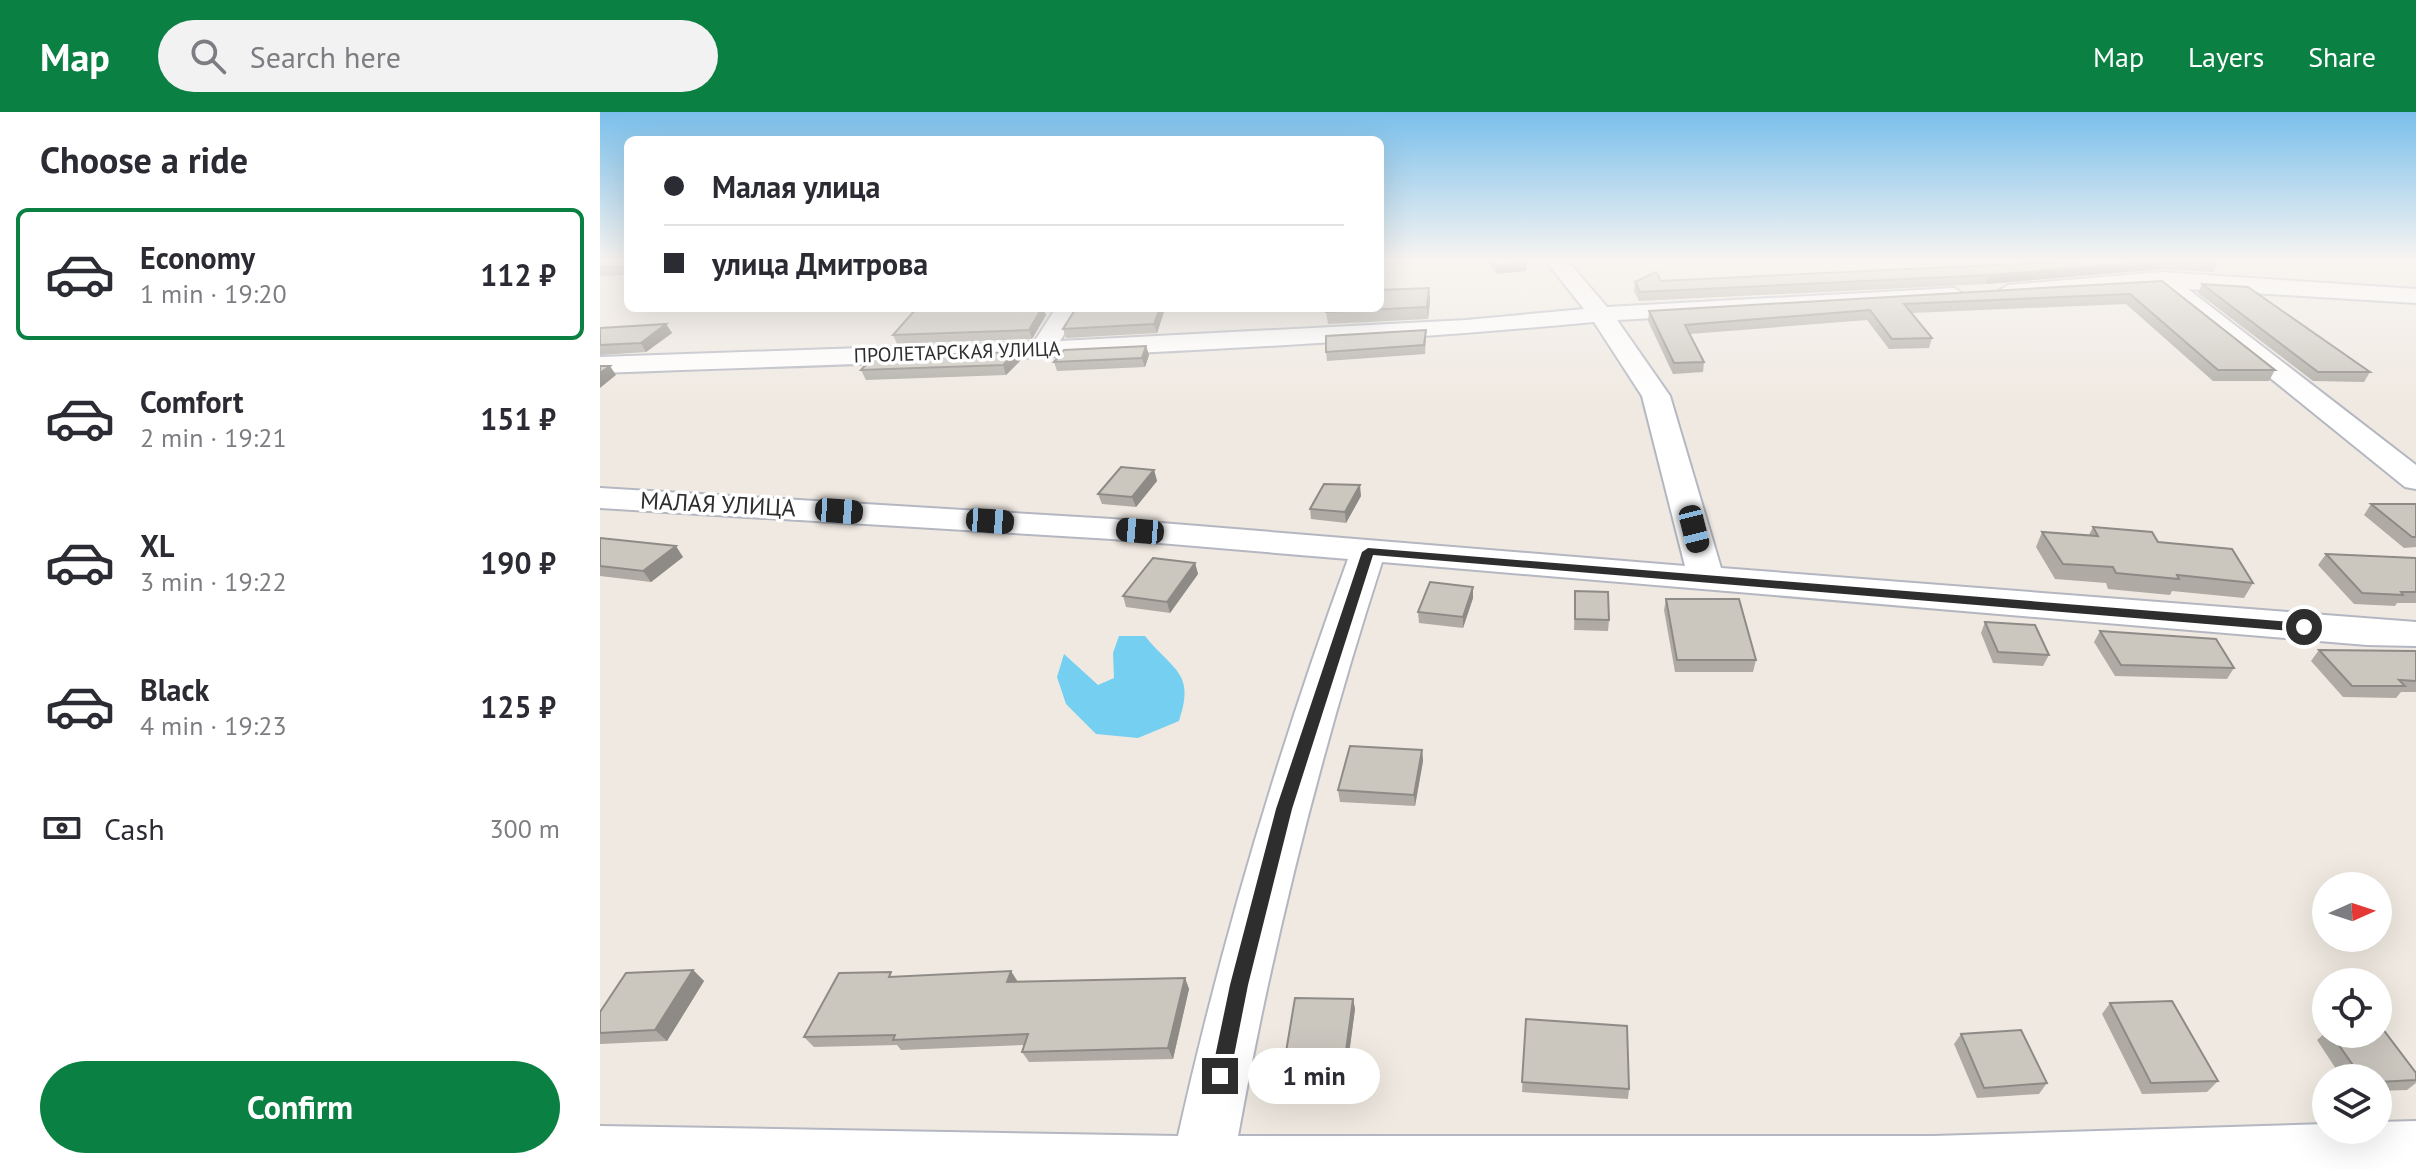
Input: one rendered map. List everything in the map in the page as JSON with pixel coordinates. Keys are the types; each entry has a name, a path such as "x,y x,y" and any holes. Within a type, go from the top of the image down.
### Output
{"street":[{"path":"1597,309 1656,396 1706,578"},
{"name":"ПРОЛЕТАРСКАЯ УЛИЦА","path":"600,365 1042,349 1466,327 1600,313 1673,309"},
{"path":"2199,309 2416,480"},
{"path":"1042,349 1065,312"},
{"name":"МАЛАЯ УЛИЦА","path":"600,498 1096,528 2416,634"},
{"path":"1202,1168 1239,985 1284,809 1368,552"},
{"path":"600,1156 1202,1168 1933,1167 2386,1158"}],"water":[{"path":"1119,636 1145,636 1178,673 1185,692 1179,721 1138,738 1096,734 1066,704 1057,677 1064,654 1098,685 1114,678 1113,653"}],"building":[{"path":"1908,309 1932,338 1892,339 1870,310 1685,325 1704,362 1674,363 1649,311"},
{"path":"2148,309 2198,309 2275,370 2218,370"},
{"path":"2235,309 2280,309 2370,372 2318,372"},
{"path":"913,312 1040,312 1029,330 893,335"},
{"path":"1074,312 1158,312 1154,324 1063,329"},
{"path":"666,324 641,343 600,345 600,328"},
{"path":"1426,330 1424,345 1326,352 1326,336"},
{"path":"1146,346 1142,358 1054,362 1064,350"},
{"path":"1017,352 1003,365 861,370 873,357"},
{"path":"1121,467 1154,470 1132,497 1098,494"},
{"path":"1324,484 1360,485 1345,512 1310,509"},
{"path":"2371,504 2416,504 2416,537 2412,537"},
{"path":"2093,527 2152,532 2158,542 2232,549 2253,583 2177,575 2179,579 2116,573 2113,567 2063,564 2042,532 2098,536"},
{"path":"600,538 676,546 643,571 600,566"},
{"path":"2326,554 2416,558 2416,592 2401,592 2403,595 2362,593"},
{"path":"1153,558 1195,563 1167,602 1123,596"},
{"path":"1430,582 1473,587 1463,617 1418,612"},
{"path":"1575,591 1608,592 1609,620 1575,619"},
{"path":"1666,599 1739,599 1756,660 1677,660"},
{"path":"1985,622 2035,625 2049,655 1998,652"},
{"path":"2100,631 2216,639 2234,668 2121,665"},
{"path":"2319,650 2416,651 2416,681 2399,680 2405,686 2352,686"},
{"path":"1350,746 1422,750 1414,795 1338,790"},
{"path":"693,970 655,1030 600,1033 600,1012 626,973"},
{"path":"1011,971 1007,982 1185,978 1168,1048 1022,1052 1028,1034 893,1040 895,1035 804,1037 839,973 891,972 889,977"},
{"path":"1295,998 1353,999 1345,1058 1285,1058"},
{"path":"2172,1001 2218,1081 2151,1083 2110,1003"},
{"path":"1526,1019 1627,1026 1629,1089 1522,1082"},
{"path":"2021,1030 2047,1083 1984,1088 1961,1034"},
{"path":"2392,1041 2416,1073 2416,1080 2392,1081 2392,1064 2352,1064 2341,1048 2392,1048"}],"route":[{"path":"1220,1076 1239,985 1284,809 1329,662 1368,552 2304,627"}]}
